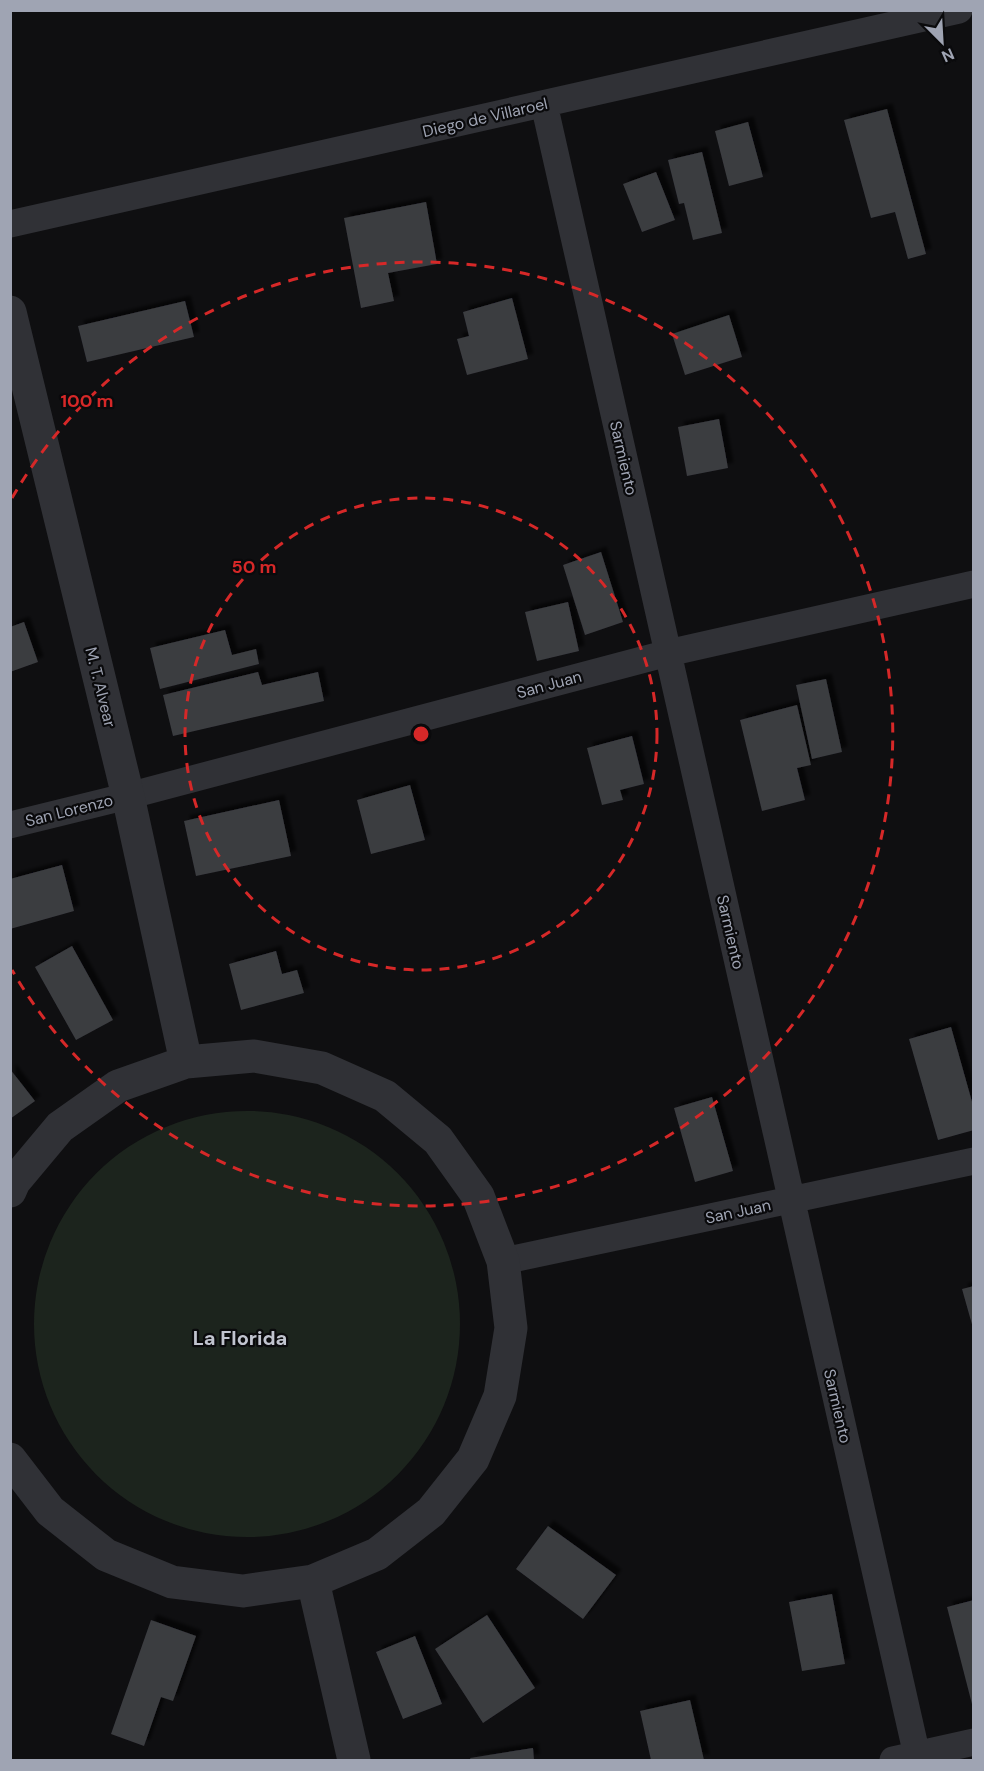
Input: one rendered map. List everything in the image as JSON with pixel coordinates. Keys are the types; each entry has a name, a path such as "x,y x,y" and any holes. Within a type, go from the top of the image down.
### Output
{"street":[{"name":"Diego de Villaroel","path":"10,224 959,10"},
{"name":"Sarmiento","path":"544,104 791,1199 909,1759"},
{"name":"M. T. Alvear","path":"10,312 128,796 186,1062"},
{"name":"San Juan","path":"128,796 668,653 974,584"},
{"name":"San Lorenzo","path":"10,825 128,796"},
{"path":"10,1191 14,1182 60,1127 118,1086 186,1062 254,1056 322,1068 385,1096 438,1140 478,1196 503,1261 511,1328 500,1396 473,1459 431,1512 377,1554 314,1581 243,1591 172,1582 106,1555 96,1548 50,1511 10,1459"},
{"name":"San Juan","path":"503,1261 974,1161"},
{"path":"314,1581 354,1761"},
{"path":"909,1759 974,1742"}],"shaded area":[{"path":"247,1111 289,1115 328,1127 365,1147 398,1173 424,1206 444,1243 456,1282 460,1324 456,1366 444,1405 424,1442 398,1475 365,1501 328,1521 289,1533 247,1537 205,1533 166,1521 129,1501 96,1475 70,1442 50,1405 38,1366 34,1324 38,1282 50,1243 70,1206 96,1173 129,1147 166,1127 205,1115"}],"building":[{"path":"887,109 926,254 908,259 895,212 871,218 844,120"},
{"path":"748,122 763,177 729,186 715,131"},
{"path":"702,152 722,233 693,240 684,203 679,204 668,160"},
{"path":"656,172 675,220 642,232 623,184"},
{"path":"426,202 437,264 388,273 394,301 361,308 344,218"},
{"path":"512,298 528,359 467,375 457,339 469,336 463,312"},
{"path":"185,301 194,337 87,362 78,326"},
{"path":"729,315 742,357 685,375 672,334"},
{"path":"719,419 728,468 687,476 678,427"},
{"path":"601,552 623,622 585,635 563,565"},
{"path":"568,602 579,651 537,661 525,612"},
{"path":"24,622 38,662 10,672 10,627"},
{"path":"225,630 232,655 256,649 259,664 160,689 150,648"},
{"path":"258,672 262,685 318,672 324,701 173,736 163,695"},
{"path":"826,679 842,752 812,759 796,685"},
{"path":"797,705 811,765 797,768 805,800 762,811 740,720"},
{"path":"632,736 644,784 620,790 623,800 602,805 587,748"},
{"path":"410,785 425,840 371,854 357,800"},
{"path":"279,800 291,856 196,876 184,821"},
{"path":"62,865 74,911 10,929 10,879"},
{"path":"72,946 113,1020 76,1040 35,967"},
{"path":"276,951 282,974 297,970 304,993 241,1010 229,964"},
{"path":"951,1027 974,1109 974,1130 938,1140 909,1039"},
{"path":"10,1069 35,1101 10,1119"},
{"path":"712,1097 733,1171 695,1182 674,1108"},
{"path":"974,1286 974,1328 973,1328 962,1289"},
{"path":"548,1526 616,1575 583,1619 516,1569"},
{"path":"832,1594 845,1664 802,1671 789,1602"},
{"path":"974,1600 974,1708 973,1708 947,1607"},
{"path":"487,1615 535,1688 483,1723 435,1649"},
{"path":"151,1620 196,1636 173,1701 161,1697 144,1746 111,1734"},
{"path":"415,1636 442,1704 403,1719 376,1652"},
{"path":"690,1700 704,1760 651,1760 640,1711"},
{"path":"533,1748 534,1760 471,1760 470,1758"}],"district":[{"name":"La Florida","path":"240,1338"}]}
